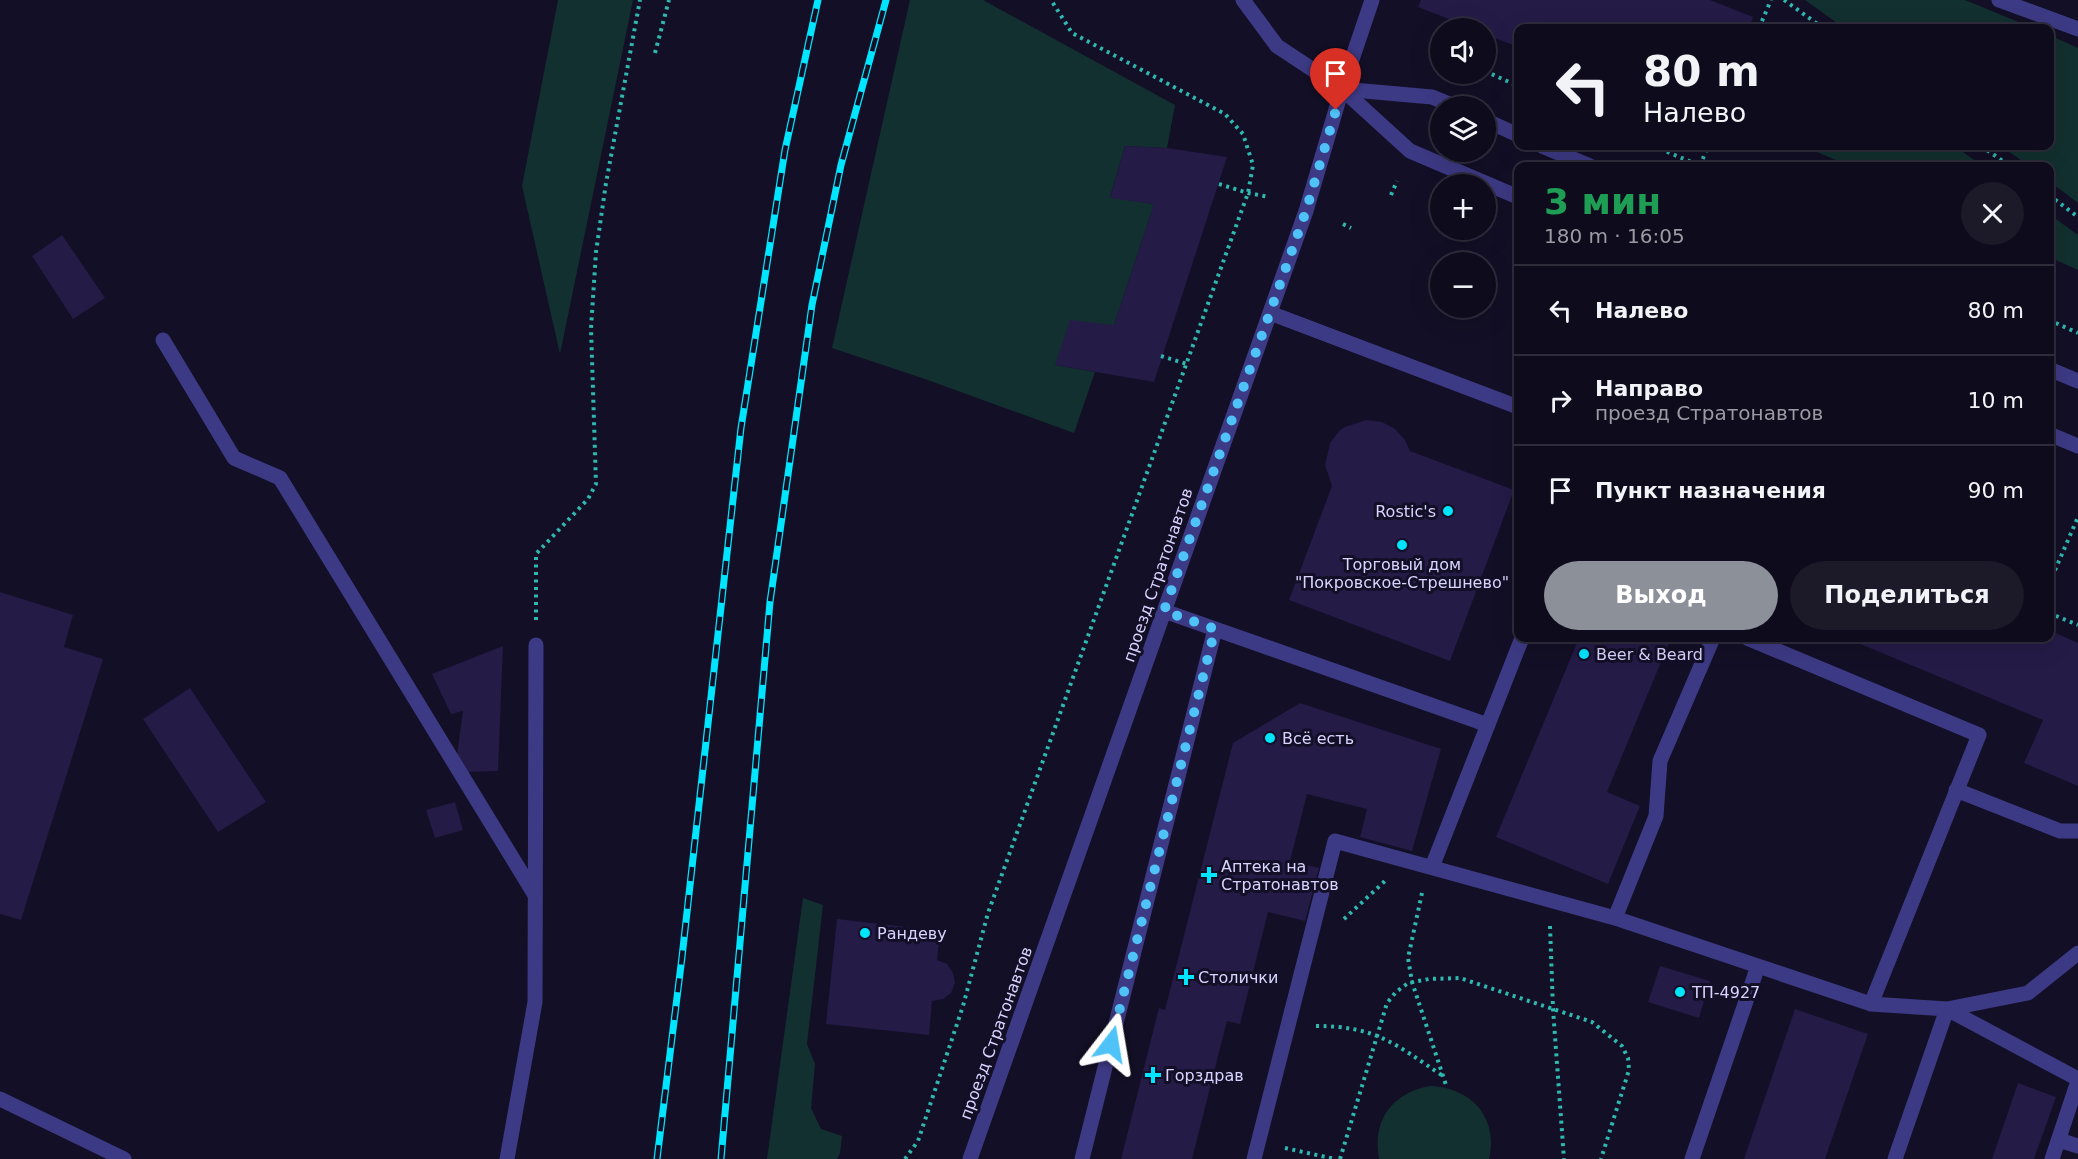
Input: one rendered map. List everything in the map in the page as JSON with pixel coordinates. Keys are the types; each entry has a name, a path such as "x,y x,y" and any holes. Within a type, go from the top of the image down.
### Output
{"street":[{"path":"1243,0 1277,46 1342,89 1410,151 1514,195"},
{"name":"проезд Стратонавтов","path":"970,1159 1306,211 1342,89 1372,0"},
{"path":"1999,0 2078,29"},
{"path":"1342,89 1430,97"},
{"path":"1496,125 1514,133"},
{"path":"1552,150 1580,162"},
{"path":"1270,313 1514,405"},
{"path":"163,340 234,458 280,478 535,895"},
{"path":"2054,371 2078,381"},
{"path":"2054,436 2078,446"},
{"path":"1164,611 1488,725"},
{"path":"1083,1159 1215,629"},
{"path":"1430,867 1520,642"},
{"path":"1615,918 1656,816 1660,761 1711,642"},
{"path":"1757,642 1979,735 1871,1005"},
{"path":"507,1159 535,1002 536,645"},
{"path":"1956,790 2060,831 2078,831"},
{"path":"1254,1159 1335,841 1615,918 1871,1005 1947,1008 2028,993 2078,953"},
{"path":"1692,1159 1758,966"},
{"path":"1947,1008 2078,1080 2052,1159"},
{"path":"1895,1159 1947,1008"},
{"path":"0,1099 123,1159"},
{"path":"2059,1140 2078,1146"}],"path":[{"path":"536,645 536,554 588,499 596,484 591,327 596,252 608,171 640,0"},
{"path":"655,53 669,0"},
{"path":"906,1159 918,1141 963,1006 988,913 1248,193 1253,165 1243,134 1225,114 1072,33 1051,0"},
{"path":"1761,24 1771,0"},
{"path":"1784,0 1817,24"},
{"path":"1496,76 1514,84"},
{"path":"1662,150 1691,162"},
{"path":"1988,150 2004,162"},
{"path":"1391,195 1397,181"},
{"path":"1219,184 1269,197"},
{"path":"2054,199 2078,217"},
{"path":"1343,224 1351,228"},
{"path":"2054,322 2078,333"},
{"path":"1161,356 1187,364"},
{"path":"2054,572 2078,517"},
{"path":"2054,615 2078,625"},
{"path":"1309,942 1327,934 1407,861"},
{"path":"1430,867 1408,958 1412,982 1447,1088"},
{"path":"1550,900 1553,1008 1564,1159"},
{"path":"1340,1159 1387,1003 1396,992 1412,982 1460,978 1592,1022 1622,1046 1628,1058 1629,1070 1601,1159"},
{"path":"1287,1026 1360,1029 1392,1042 1443,1076"},
{"path":"1258,1142 1335,1159"}],"green space":[{"path":"558,0 633,0 560,354 522,186"},
{"path":"910,0 983,0 1175,105 1167,148 1125,146 1110,197 1154,204 1114,325 1055,365 1095,372 1074,433 832,348"},
{"path":"1805,0 1965,0 2023,24 1838,24"},
{"path":"2054,37 2078,48 2078,203 2054,185 2054,162 2023,162 2007,150 2054,150"},
{"path":"1812,150 1960,150 1977,162 1841,162"},
{"path":"2054,218 2078,235 2078,270 2054,259"},
{"path":"803,898 823,905 807,1044 815,1064 811,1108 821,1129 842,1136 840,1153 837,1159 767,1159"},
{"path":"1430,1086 1458,1092 1479,1108 1490,1130 1489,1159 1379,1159 1379,1132 1388,1110 1405,1095"}],"building":[{"path":"1421,0 1710,0 1753,17 1750,24 1514,24 1514,45 1496,38 1496,18 1446,18 1418,7"},
{"path":"1125,146 1167,148 1227,157 1154,382 1055,365 1070,320 1114,325 1154,204 1110,198"},
{"path":"62,235 105,298 73,319 32,256"},
{"name":"Торговый дом \"Покровское-Стрешнево\"","path":"1366,420 1382,422 1395,429 1405,440 1410,451 1514,490 1450,661 1289,600 1332,486 1325,465 1330,443 1345,427"},
{"path":"0,592 73,615 64,647 103,659 21,920 0,914"},
{"path":"2054,632 2078,643 2078,786 2024,763 2043,720 1856,642 2054,642"},
{"path":"1577,642 1669,642 1607,792 1640,806 1608,884 1496,837"},
{"path":"503,646 498,771 467,772 457,755 463,711 451,714 432,674"},
{"path":"190,688 266,802 218,832 143,719"},
{"path":"1300,703 1441,749 1412,851 1360,837 1367,809 1307,794 1290,861 1319,868 1305,921 1268,912 1240,1024 1227,1021 1192,1159 1121,1159 1159,1008 1165,1010 1233,743"},
{"path":"455,802 463,830 435,838 426,810"},
{"path":"837,919 940,931 937,960 947,964 953,973 955,983 951,993 943,999 932,1001 929,1035 826,1024"},
{"name":"ТП-4927","path":"1660,966 1710,981 1699,1018 1648,1002"},
{"path":"1795,1009 1868,1034 1825,1159 1744,1159"},
{"path":"2018,1083 2056,1097 2034,1159 1992,1159"}],"railway":[{"path":"657,1159 741,428 785,150 818,0"},
{"path":"721,1159 770,602 812,305 841,165 886,0"}],"place":[{"name":"Rostic's","path":"1448,511"},
{"name":"Торговый дом \"Покровское-Стрешнево\"","path":"1402,545"},
{"name":"Beer & Beard","path":"1584,654"},
{"name":"Всё есть","path":"1270,738"},
{"name":"Аптека на Стратонавтов","path":"1209,875"},
{"name":"Рандеву","path":"865,933"},
{"name":"Столички","path":"1186,977"},
{"name":"ТП-4927","path":"1680,992"},
{"name":"Горздрав","path":"1153,1075"}],"route":[{"path":"1111,1044 1215,629 1164,611 1306,211 1336,110"}]}
